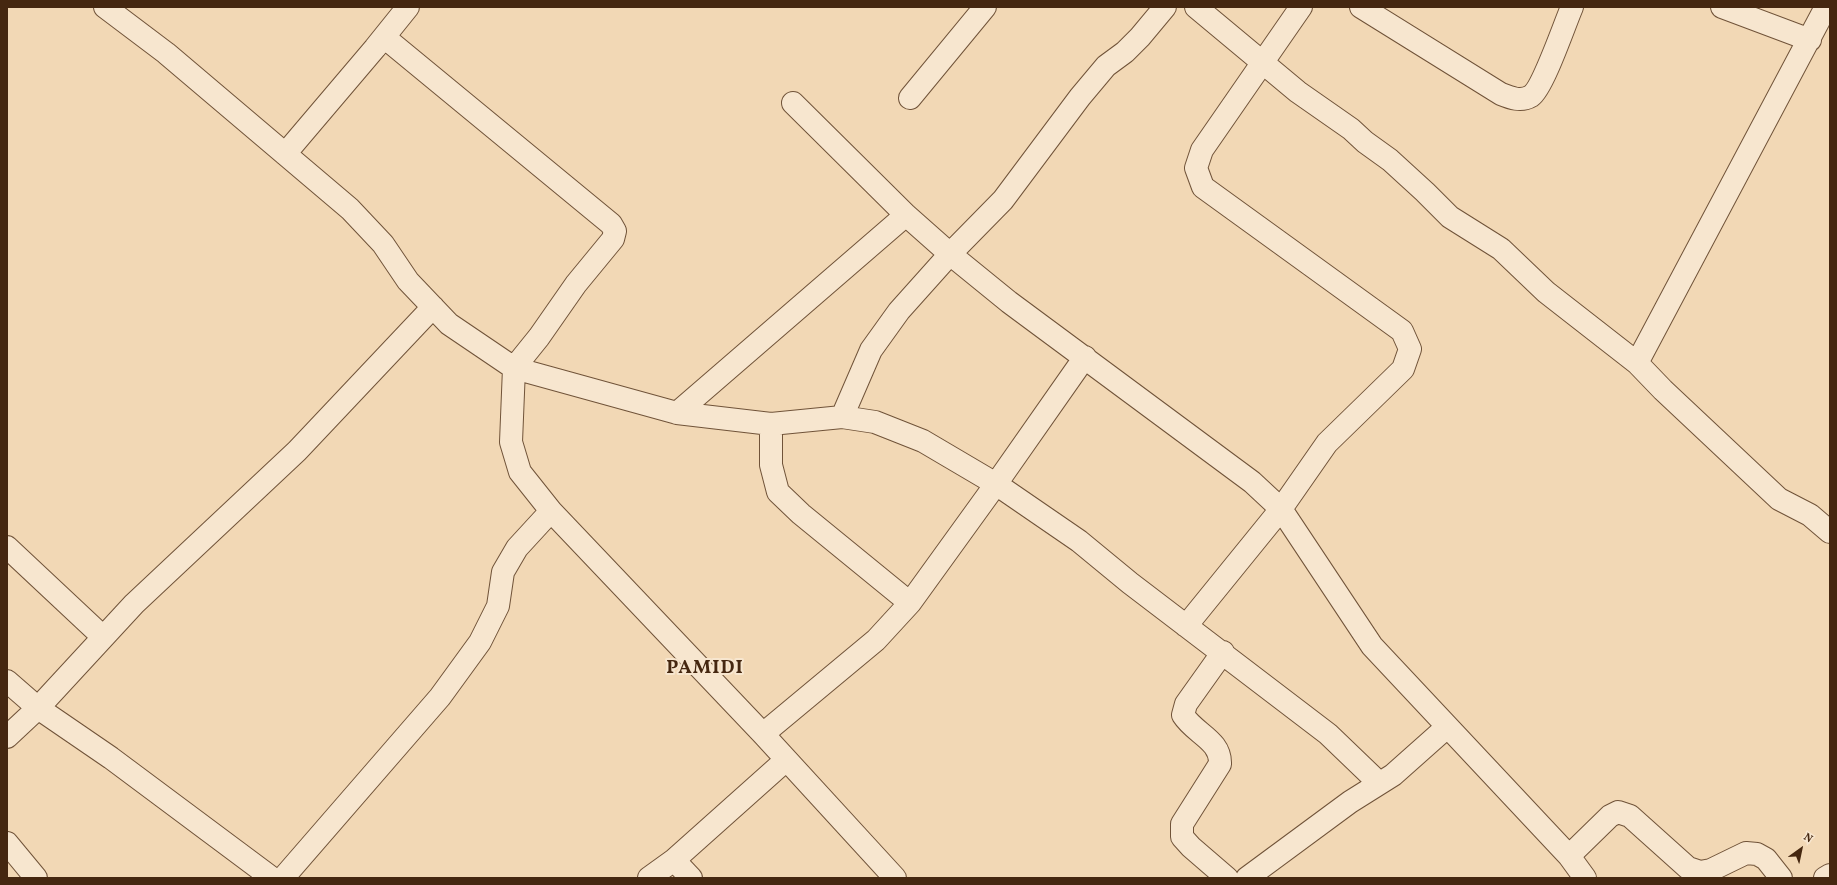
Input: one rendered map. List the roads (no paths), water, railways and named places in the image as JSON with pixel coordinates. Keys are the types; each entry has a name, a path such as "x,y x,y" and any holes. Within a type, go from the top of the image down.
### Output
{"street":[{"path":"105,7 166,53 350,209 383,244 408,281 449,324 514,368 677,412 771,424 842,417 875,422 923,441 996,484 1079,541 1130,583 1223,652 1328,734 1379,783"},
{"path":"286,154 408,7"},
{"path":"910,98 985,7"},
{"path":"842,417 871,350 899,311 950,254 1003,200 1102,71 1140,37 1166,7"},
{"path":"1196,7 1298,92 1351,129 1365,142 1390,160 1426,192 1450,217 1502,249 1546,292 1637,363 1663,390 1779,499 1810,515 1830,532"},
{"path":"1186,626 1281,509 1327,443 1404,369 1410,349 1402,331 1203,187 1196,168 1202,150 1301,7"},
{"path":"1361,7 1501,94 1517,100 1531,96 1541,82 1572,7"},
{"path":"1722,7 1810,40"},
{"path":"1637,363 1810,40 1826,7"},
{"path":"384,37 611,224 615,231 613,239 576,284 539,337 514,368 511,442 520,472 551,511 763,734 895,878"},
{"path":"793,103 906,215 950,254 1009,302 1252,482 1281,509 1372,646 1569,856 1586,878"},
{"path":"677,412 906,215"},
{"path":"7,737 38,708 134,604 297,451 433,307"},
{"path":"763,734 876,640 910,603 1085,358"},
{"path":"771,424 771,465 778,492 801,514 910,603"},
{"path":"284,878 440,697 480,642 498,606 503,572 517,548 551,511"},
{"path":"7,547 103,637"},
{"path":"1223,652 1186,704 1183,714 1189,723 1216,746 1220,755 1220,764 1182,824 1182,837 1191,847 1227,878"},
{"path":"7,680 38,708 111,758 272,878"},
{"path":"1247,878 1350,802 1393,775 1447,727"},
{"path":"649,878 674,860 786,760"},
{"path":"1569,856 1610,816 1618,812 1630,816 1688,868 1700,872 1729,871 1746,853 1757,854 1766,859 1781,878"},
{"path":"7,843 36,878"},
{"path":"674,860 691,878"},
{"path":"1825,878 1830,875"}],"district":[{"name":"PAMIDI","path":"705,670"}]}
